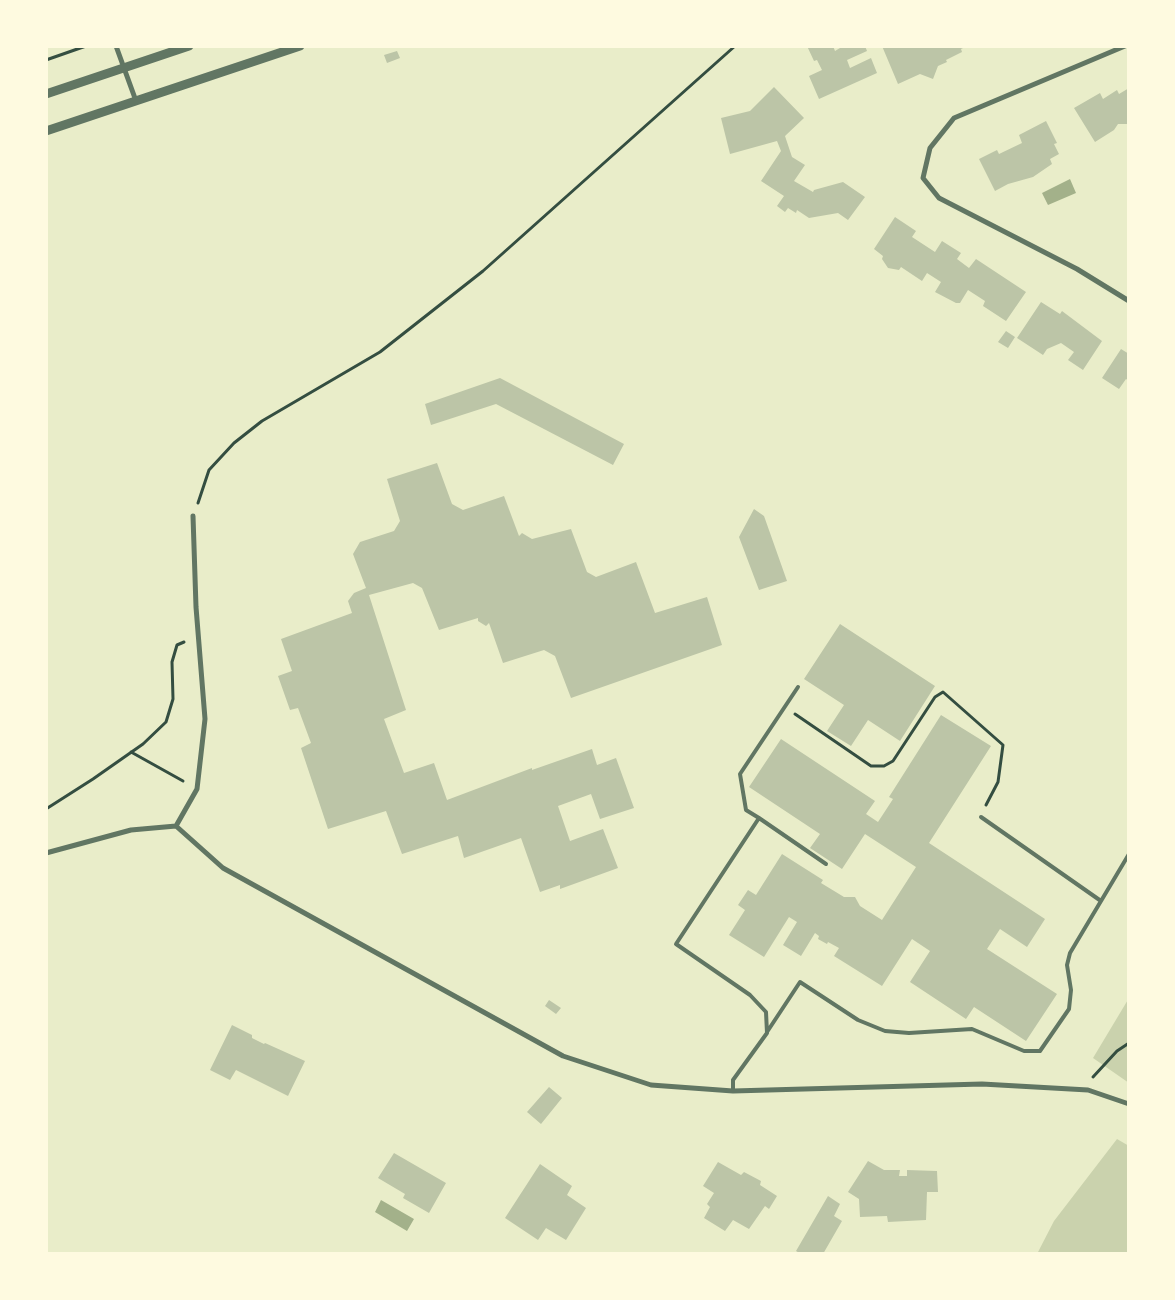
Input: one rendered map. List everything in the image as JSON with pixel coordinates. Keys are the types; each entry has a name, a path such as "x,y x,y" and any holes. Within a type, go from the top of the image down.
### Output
{"street":[{"path":"116,46 136,101"},
{"path":"46,94 189,46"},
{"path":"46,131 300,46"},
{"path":"1125,46 954,118 930,148 923,178 939,198 1077,269 1129,301"},
{"path":"176,826 196,789 204,719 198,640 193,516"},
{"path":"46,853 131,830 176,826 223,868 563,1056 651,1085 733,1091 982,1084 1082,1090 1129,1104"}],"lane":[{"path":"798,687 740,774 746,810 826,864"},
{"path":"981,817 1101,901"},
{"path":"758,818 676,944 750,996 766,1012 767,1032"},
{"path":"733,1091 733,1080 800,982 858,1020 885,1031 908,1033 972,1029 1024,1051 1040,1051 1069,1009 1071,990 1067,964 1070,953 1129,854"}],"path":[{"path":"46,60 86,46"},
{"path":"193,516 209,470 234,443 262,421 380,352 483,271 735,46"},
{"path":"46,809 78,790 131,752 166,722 173,699 172,662 177,645 186,641 198,640"},
{"path":"784,707 871,766 884,766 893,761 935,697 943,692 1003,745 998,782 981,817"},
{"path":"131,752 196,789"},
{"path":"1082,1090 1117,1051 1129,1044"}],"shaded area":[{"path":"1070,179 1076,193 1048,205 1042,193"},
{"path":"1129,998 1129,1083 1093,1058"},
{"path":"1117,1139 1129,1146 1129,1254 1037,1254 1054,1221"},
{"path":"381,1200 414,1219 407,1231 375,1212"}],"building":[{"path":"807,46 833,46 835,51 840,46 865,46 867,51 847,60 850,68 871,58 877,73 819,99 809,76 822,70 817,60 814,61"},
{"path":"882,46 967,46 961,49 962,52 938,66 933,79 920,74 898,84"},
{"path":"397,51 400,58 387,63 384,55"},
{"path":"774,87 804,118 785,136 792,157 805,165 794,181 813,192 814,190 843,182 865,197 848,220 838,213 809,218 797,210 796,213 788,208 785,212 777,206 784,196 761,181 781,151 777,141 730,154 721,118 750,111"},
{"path":"1129,88 1129,124 1118,124 1114,130 1095,142 1074,108 1100,93 1103,99 1117,90 1119,94"},
{"path":"1046,121 1057,143 1054,144 1059,154 1050,159 1052,164 1033,177 1008,184 995,191 979,159 997,150 999,154 1022,143 1019,135"},
{"path":"895,217 916,231 912,237 935,252 942,241 961,253 957,259 969,268 976,259 1026,292 1006,321 983,306 985,301 968,290 960,303 956,303 935,292 941,282 927,273 922,281 901,267 899,270 888,268 882,259 883,256 874,249"},
{"path":"1041,302 1060,314 1062,311 1102,341 1083,370 1068,360 1074,352 1061,343 1047,349 1043,355 1017,338"},
{"path":"1006,331 1015,337 1008,348 998,342"},
{"path":"1121,349 1129,354 1129,381 1126,379 1119,389 1102,378"},
{"path":"500,378 624,444 613,465 496,404 431,425 425,404"},
{"path":"437,463 452,504 463,510 504,496 519,536 522,533 532,539 571,529 587,572 596,577 636,562 655,613 707,597 722,645 571,698 555,656 544,650 503,663 489,623 486,626 478,621 478,618 439,630 422,588 413,583 369,595 406,710 384,719 404,773 434,763 447,800 532,768 532,770 592,749 597,765 616,758 634,808 600,819 591,794 558,806 570,841 603,829 618,868 560,889 560,885 540,892 521,838 464,858 458,836 402,854 386,811 328,829 301,748 311,743 298,708 290,710 278,676 292,671 281,639 352,613 348,601 354,593 366,588 353,554 360,542 394,531 400,521 387,479"},
{"path":"754,509 764,516 787,581 759,590 739,537"},
{"path":"840,624 935,686 900,741 868,720 851,746 827,731 844,705 804,679"},
{"path":"941,715 991,746 929,843 1045,919 1027,947 1000,929 987,949 1057,994 1026,1041 974,1007 966,1019 910,982 930,951 912,939 882,986 834,956 839,948 818,939 819,936 815,933 801,956 783,945 797,922 789,917 764,957 729,935 745,910 738,905 748,890 756,895 782,854 823,880 821,883 844,897 855,897 860,906 882,920 916,867 865,834 842,869 810,848 820,834 749,787 781,739 875,801 866,814 878,822 893,799 889,797"},
{"path":"549,1000 561,1008 556,1014 545,1006"},
{"path":"232,1025 252,1035 252,1038 264,1044 305,1061 288,1096 236,1070 230,1080 210,1070"},
{"path":"549,1087 562,1098 541,1124 527,1112"},
{"path":"394,1153 446,1183 429,1213 403,1198 405,1194 378,1178"},
{"path":"868,1161 884,1170 900,1170 899,1176 907,1176 907,1170 937,1171 938,1192 927,1192 926,1220 888,1222 887,1216 860,1217 859,1199 848,1192"},
{"path":"718,1162 741,1175 744,1172 761,1181 760,1185 777,1196 769,1209 765,1206 749,1229 733,1220 725,1231 704,1218 710,1207 707,1204 714,1193 703,1186"},
{"path":"540,1164 572,1186 567,1195 586,1208 566,1240 546,1228 538,1240 505,1218"},
{"path":"828,1196 840,1204 834,1216 842,1221 823,1254 801,1254 796,1251"}]}
